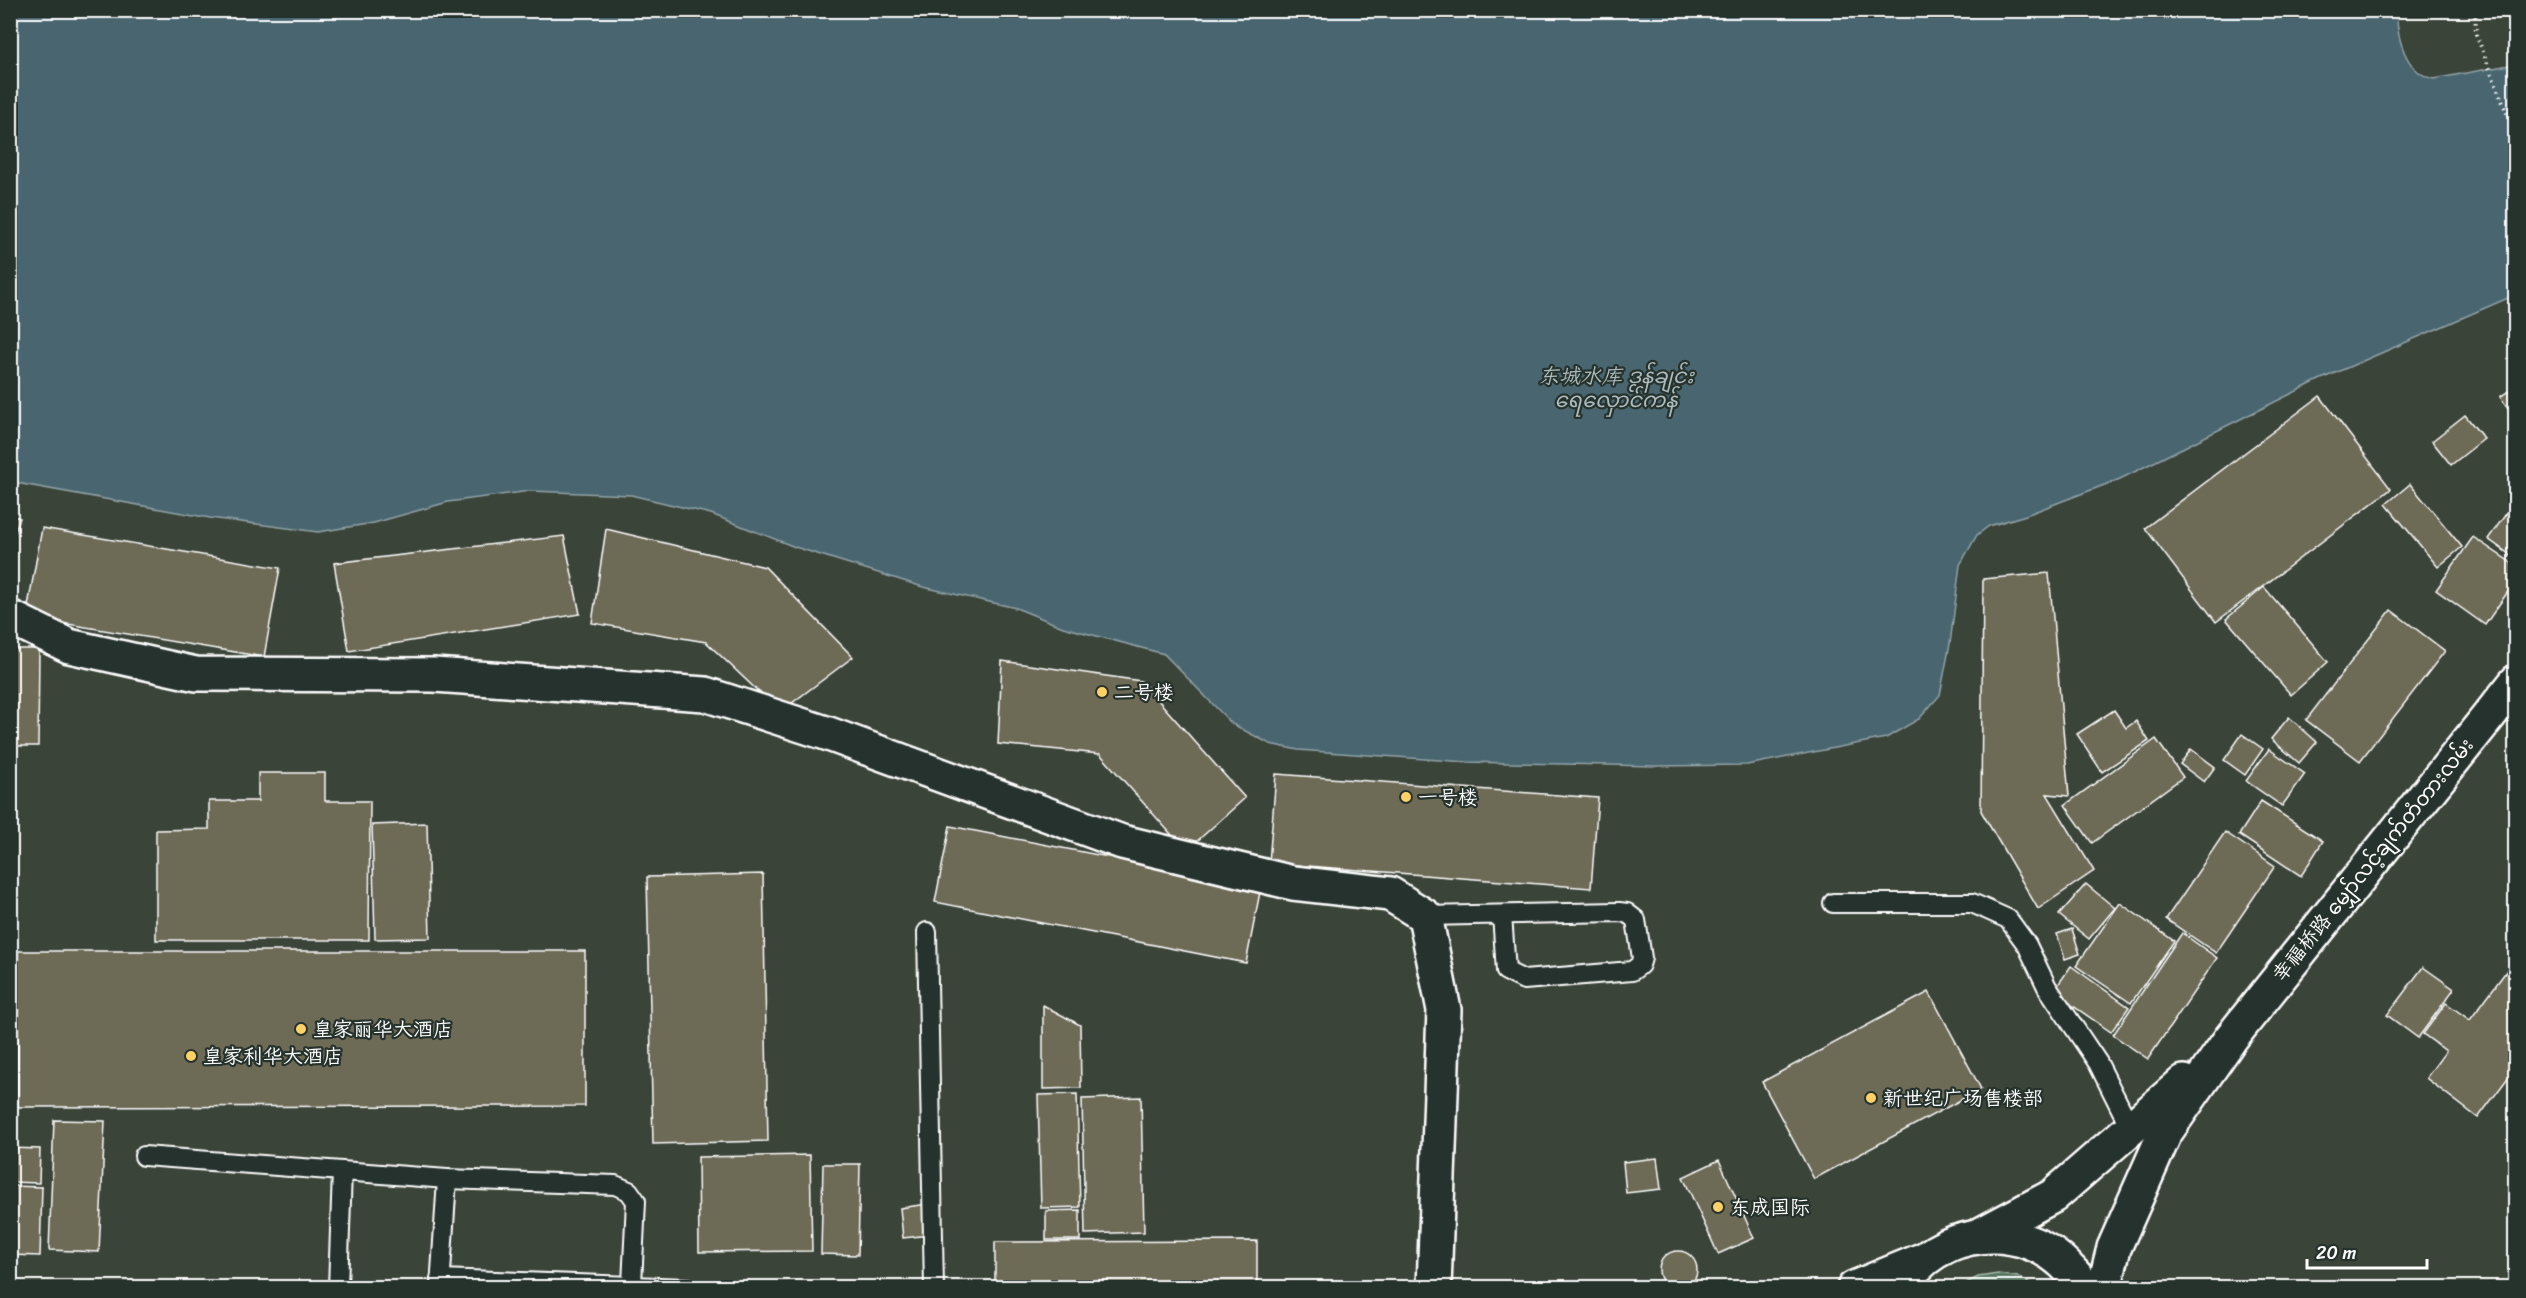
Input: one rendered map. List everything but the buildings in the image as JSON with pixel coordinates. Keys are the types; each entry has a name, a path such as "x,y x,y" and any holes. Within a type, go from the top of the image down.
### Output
{"street":[{"path":"10,617 69,646 196,674 434,675 705,694 826,733 1122,842 1293,883 1390,894 1425,916 1444,1010 1434,1287"},
{"name":"幸福桥路 မျှော်လင့်ချက်တံတားလမ်း","path":"2231,1038 2516,682"},
{"path":"1976,1237 2053,1196 2231,1038"},
{"path":"2104,1287 2114,1248 2165,1133 2231,1038"},
{"path":"1854,1287 1926,1258 1958,1240 1992,1234 2027,1240 2059,1257 2084,1287"},
{"path":"1901,1287 1926,1258"}],"lane":[{"path":"1833,903 1972,903 2008,919 2027,945 2047,987 2098,1064 2131,1129"},
{"path":"1425,916 1627,913 1636,920 1642,958 1640,965 1632,971 1524,980 1506,971 1502,915"},
{"path":"927,932 934,1287"},
{"path":"144,1156 447,1179 615,1185 629,1191 636,1201 632,1284"},
{"path":"338,1287 342,1171"},
{"path":"447,1179 440,1283 632,1284 687,1287"}],"path":[{"path":"2475,10 2476,34 2516,136"}],"green space":[{"path":"1998,1274 2019,1277 2037,1287 1958,1287 1978,1277"}],"water":[{"name":"东城水库 ဒွန်ချင်း ရေလှောင်ကန်","path":"2397,10 2398,31 2404,52 2409,61 2424,75 2434,79 2515,64 2515,295 2319,380 2120,479 2026,515 1989,526 1977,535 1960,565 1950,644 1940,695 1919,719 1886,738 1747,765 1654,766 1467,762 1298,750 1270,744 1232,724 1164,654 1063,627 1016,608 923,587 795,547 711,514 631,495 530,491 448,502 374,523 318,532 210,518 11,482 11,11"}],"place":[{"name":"二号楼","path":"1102,692"},
{"name":"一号楼","path":"1406,797"},
{"name":"皇家丽华大酒店","path":"301,1029"},
{"name":"皇家利华大酒店","path":"191,1056"},
{"name":"新世纪广场售楼部","path":"1871,1098"},
{"name":"东成国际","path":"1718,1207"}]}
